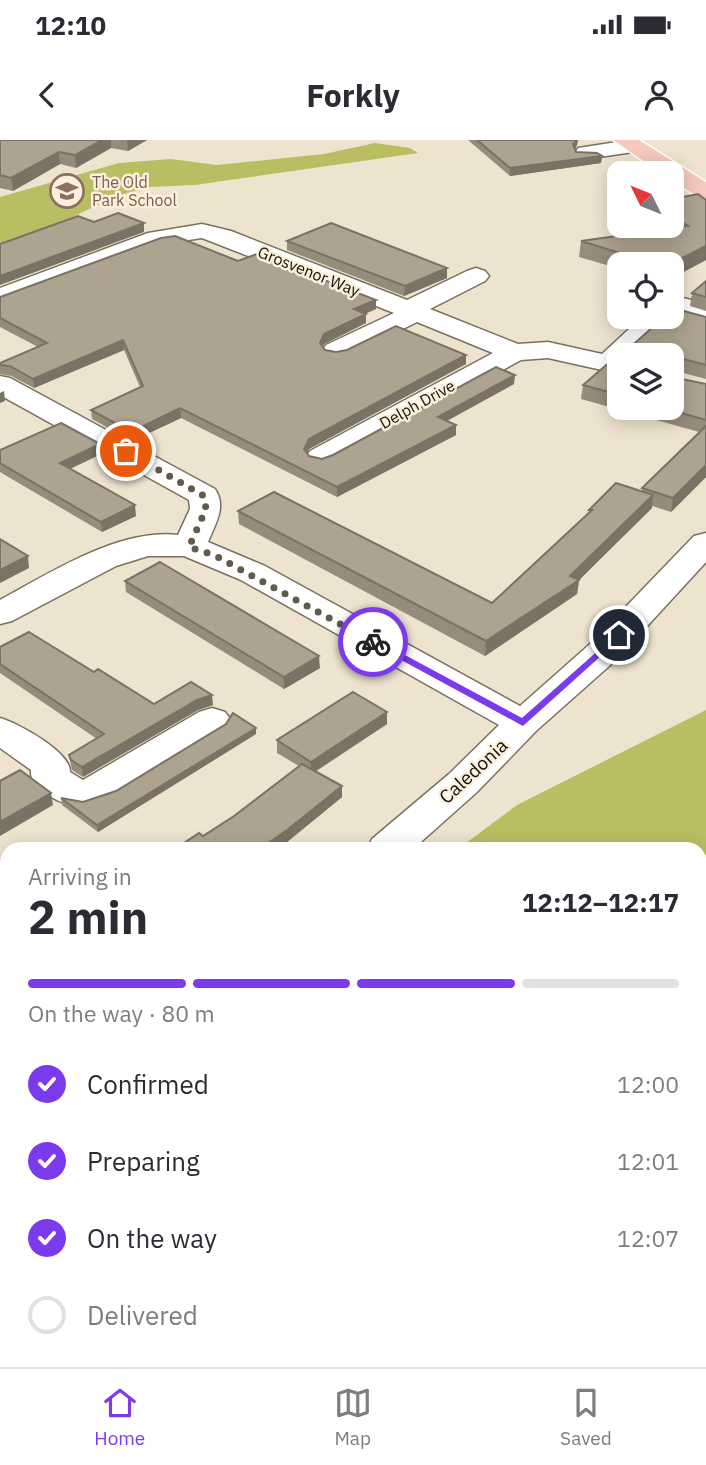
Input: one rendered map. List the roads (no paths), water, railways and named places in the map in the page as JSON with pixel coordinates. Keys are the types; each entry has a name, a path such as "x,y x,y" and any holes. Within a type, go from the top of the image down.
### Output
{"highway":[{"path":"636,142 706,174"},
{"path":"636,142 706,192"}],"street":[{"path":"586,153 636,142"},
{"name":"Grosvenor Way","path":"0,298 156,238 202,231 223,236 515,352 548,350 607,363"},
{"path":"336,351 476,276"},
{"path":"684,306 706,312"},
{"path":"684,315 706,321"},
{"path":"634,343 646,329"},
{"name":"Delph Drive","path":"321,457 515,352"},
{"path":"0,384 204,496 206,509 189,547"},
{"name":"Caledonia","path":"395,842 463,783 523,723 603,652 706,543"},
{"path":"0,614 110,557 150,545 172,544 189,547 235,566 454,688 523,723"},
{"path":"3,735 51,765 50,777 71,792 82,794 99,788 212,720"}],"place":[{"name":"The Old Park School","path":"67,191"}]}
